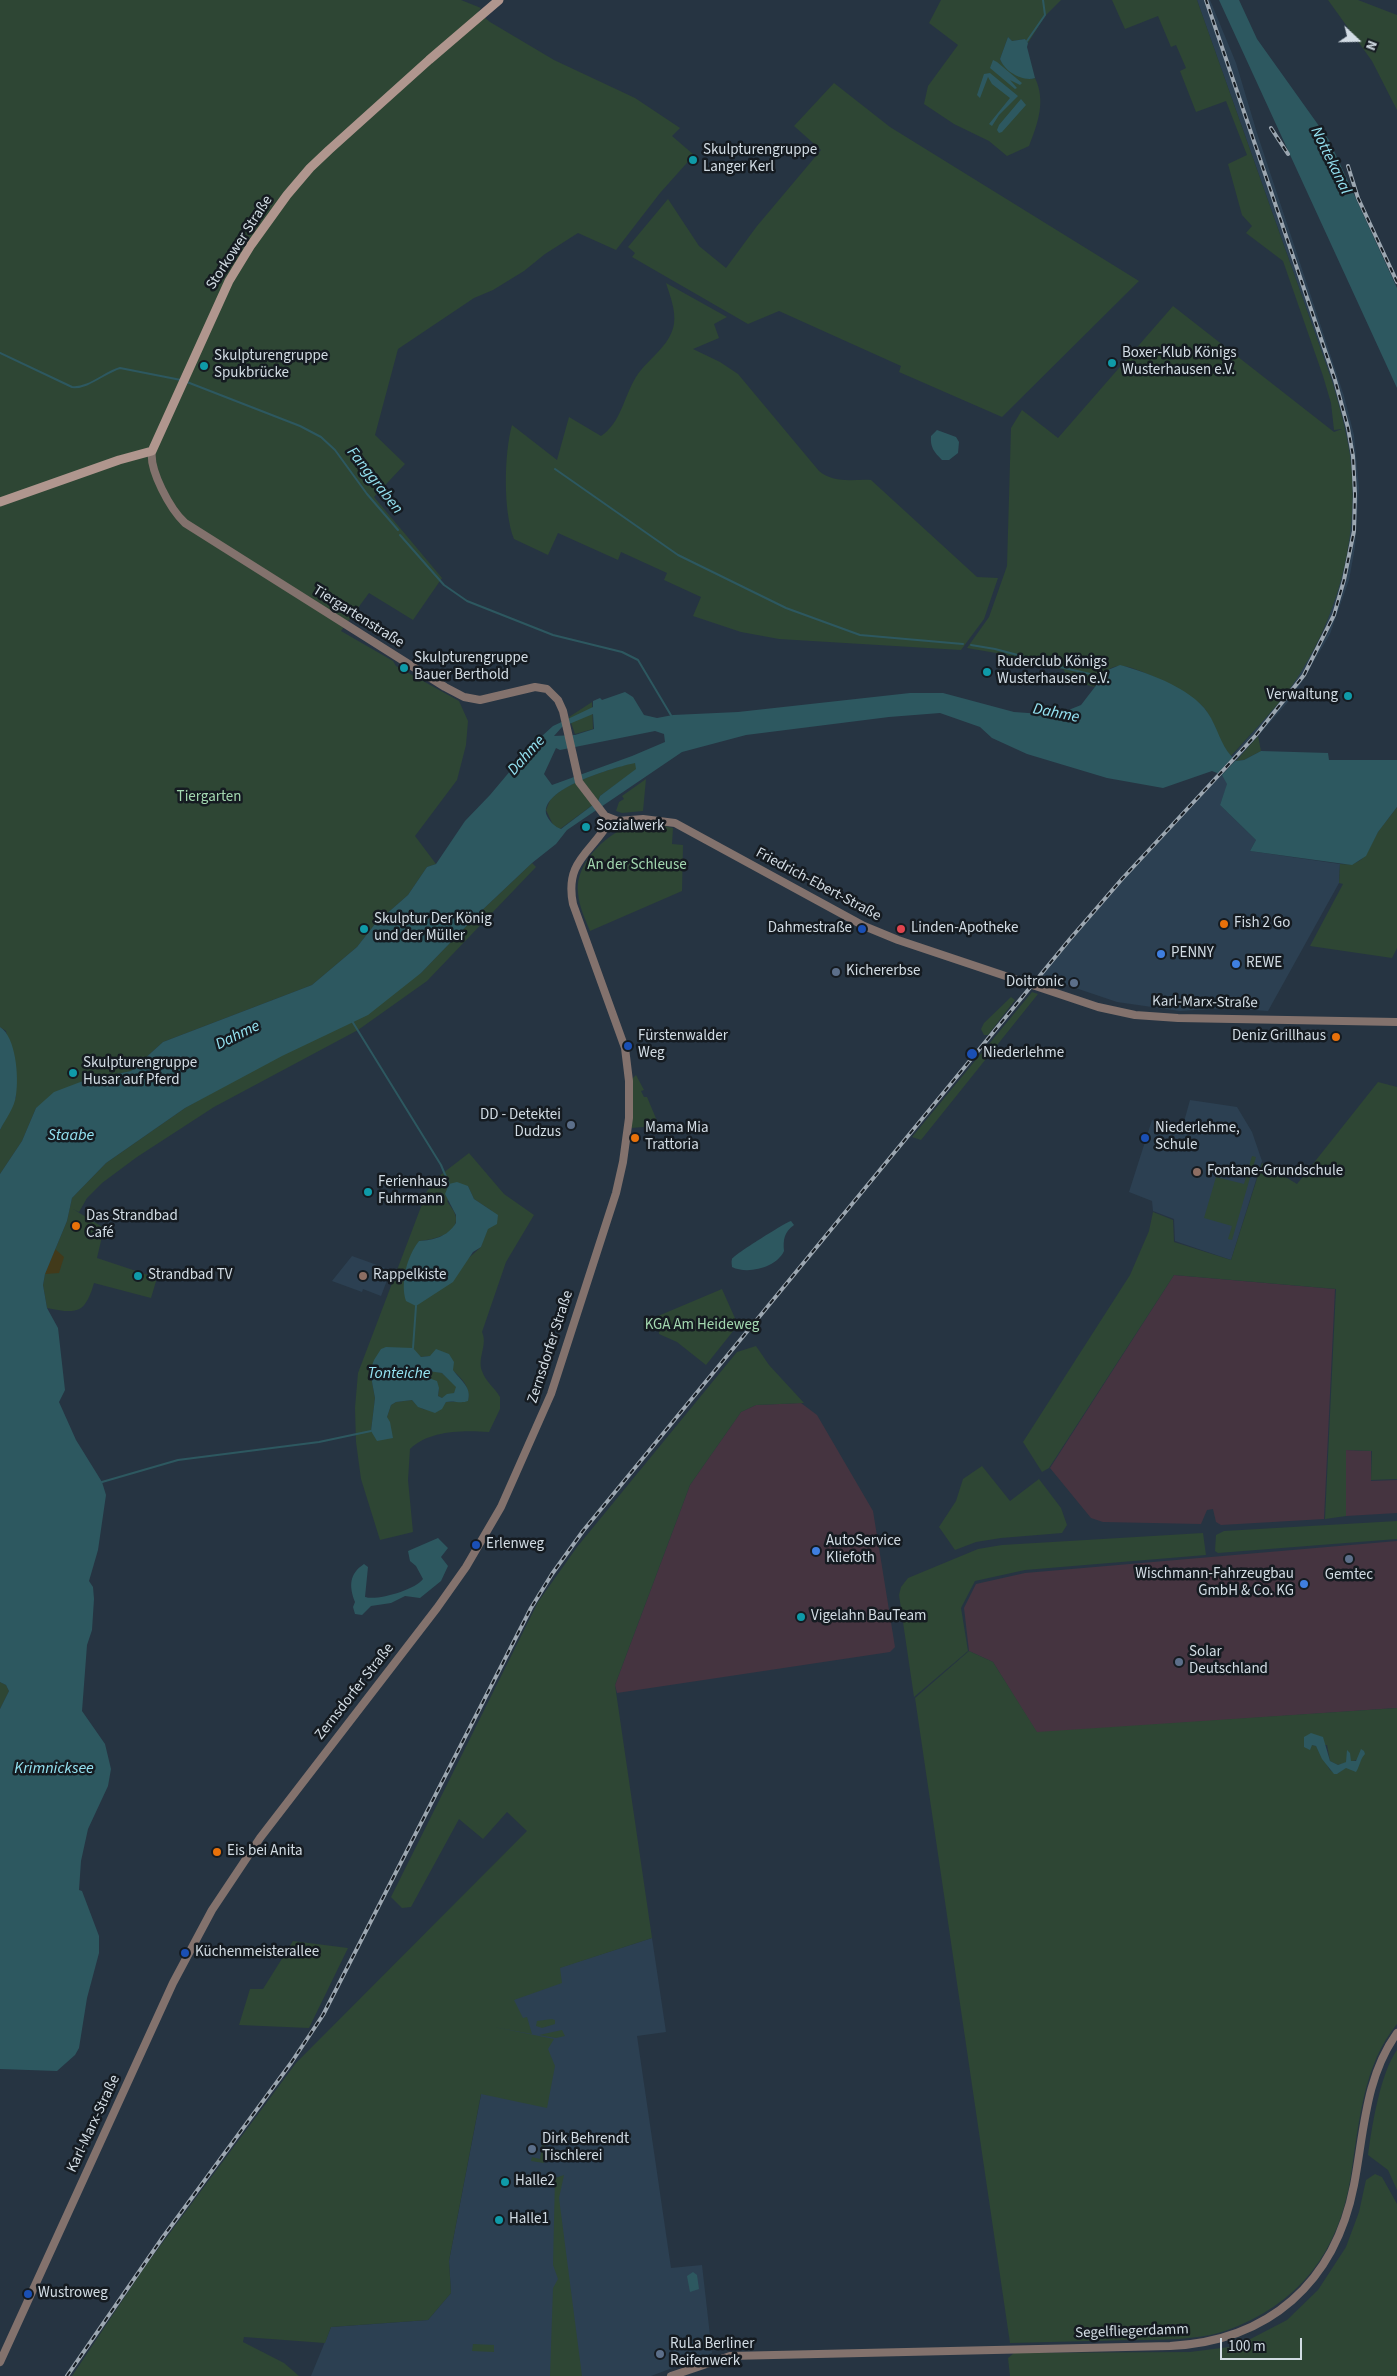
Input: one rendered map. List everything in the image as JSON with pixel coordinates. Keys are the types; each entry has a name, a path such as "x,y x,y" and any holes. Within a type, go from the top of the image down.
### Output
{"main road":[{"name":"Storkower Straße","path":"152,451 229,281 251,245 297,182 388,96 499,0"},
{"path":"0,502 129,457 152,451"}],"street":[{"name":"Tiergartenstraße","path":"152,451 153,468 170,503 180,518 195,530 459,695 469,699 485,700 530,688 542,687 553,693 567,726 578,779 611,819"},
{"name":"Friedrich-Ebert-Straße","path":"611,819 618,821 643,819 666,821 696,833 864,926 898,940 1017,980"},
{"name":"Zernsdorfer Straße","path":"218,1900 274,1818 452,1588 501,1507 539,1425 551,1394 616,1193 628,1133 629,1081 625,1048 575,910 570,889 571,878 576,864 611,819"},
{"name":"Karl-Marx-Straße","path":"1017,980 1098,1007 1135,1015 1178,1018 1397,1022"},
{"name":"Karl-Marx-Straße","path":"0,2362 173,1983 218,1900"},
{"name":"Segelfliegerdamm","path":"671,2376 730,2356 1170,2346 1202,2343 1239,2333 1266,2320 1300,2294 1318,2272 1335,2245 1350,2203 1370,2093 1381,2062 1397,2033"}],"shaded area":[{"path":"1197,0 1210,0 1236,63 1257,133 1344,396 1354,435 1359,488 1355,547 1349,580 1330,634 1294,695 1236,761 1220,805 1256,840 1250,851 1340,864 1339,883 1268,1011 1226,1008 1180,1011 1117,1002 1043,977 1040,981 1035,979 1123,875 1203,789 1275,707 1313,651 1322,634 1336,596 1348,549 1352,474 1345,428 1332,381"},
{"name":"Fontane-Grundschule","path":"1190,1100 1237,1107 1252,1132 1262,1161 1231,1260 1175,1241 1174,1219 1153,1211 1152,1201 1129,1192 1152,1120 1182,1129"},
{"name":"Rappelkiste","path":"352,1256 391,1270 381,1296 363,1289 362,1292 332,1281"},
{"path":"1174,1275 1335,1289 1324,1519 1221,1525 1216,1522 1213,1509 1207,1510 1201,1524 1103,1522 1091,1518 1050,1468"},
{"path":"801,1403 817,1415 873,1511 895,1647 890,1652 617,1693 615,1685 690,1485 741,1412 756,1405"},
{"path":"1346,1450 1371,1451 1371,1481 1397,1480 1397,1513 1346,1516"},
{"path":"1397,1541 1397,1708 1037,1733 993,1662 969,1651 964,1608 976,1584 1025,1573"},
{"path":"652,1938 666,2032 637,2036 671,2268 702,2265 712,2353 651,2376 311,2376 331,2327 428,2320 451,2293 449,2261 502,1986"}],"green space":[{"name":"Tiergarten","path":"0,0 461,0 481,8 478,12 490,22 554,60 635,98 680,128 672,136 694,155 660,193 616,250 578,233 545,254 524,271 493,290 474,298 398,349 375,435 405,464 374,497 442,578 413,620 369,593 341,631 393,661 396,666 459,701 468,721 466,745 457,780 415,836 436,864 427,867 408,895 375,924 357,947 312,985 163,1042 131,1071 83,1081 36,1108 22,1141 0,1174 0,1130 16,1097 6,1031 0,1027"},
{"path":"941,0 1061,0 1045,16 1028,43 1025,39 1012,41 1008,37 1000,59 1015,74 1025,78 1035,78 1038,87 1040,112 1029,146 1007,156 989,141 954,124 924,104 928,86 958,45 929,23"},
{"path":"1112,0 1197,0 1332,381 1350,455 1352,511 1349,539 1337,595 1327,622 1294,683 1268,716 1231,756 1223,745 1209,715 1200,704 1179,690 1138,670 1120,666 1111,668 1094,687 1070,680 1063,669 1051,668 1002,654 967,648 989,617 1007,566 1011,428 1022,410 1058,438 1173,306 1334,432 1342,429 1334,430 1331,403 1323,376 1283,261 1246,233 1252,226 1242,215 1228,164 1247,155 1226,101 1196,112 1180,71 1186,68 1176,45 1171,47 1158,16 1125,29"},
{"path":"1328,0 1358,0 1397,15 1397,110 1372,61"},
{"path":"834,83 890,127 1139,281 1002,417 899,372 901,366 779,311 748,324 632,257 635,253 628,247 668,199 699,246 726,268 757,226 821,150 794,126"},
{"path":"666,283 727,317 714,324 719,338 693,349 720,362 738,374 819,471 831,478 871,480 977,577 998,578 984,619 961,650 779,639 741,632 693,616 701,597 664,580 667,573 621,552 618,560 558,533 548,555 514,539 510,527 506,498 507,451 512,425 557,460 569,417 601,436 608,431 618,417 636,377 663,346 672,332 674,314"},
{"path":"592,702 593,729 575,734 569,717"},
{"path":"1258,736 1261,751 1244,760 1236,761"},
{"path":"635,762 637,769 600,796 598,801 560,829 554,827 546,810 553,797 581,780"},
{"path":"646,779 643,811 622,813 616,811 619,802 624,799 622,796"},
{"path":"1397,807 1397,948 1392,958 1310,946 1343,884 1339,883 1340,864 1355,863 1365,856 1378,832"},
{"name":"An der Schleuse","path":"637,824 656,824 673,828 672,844 683,845 682,891 590,931 582,912 578,893 578,882 582,870 588,860 605,841 626,827"},
{"path":"532,863 536,867 427,981 358,1030 214,1107 137,1157 102,1183 87,1198 79,1212 73,1209 104,1228 97,1258 157,1278 151,1298 94,1283 87,1301 78,1309 66,1311 47,1308 43,1285 45,1274 67,1221 72,1198 106,1163 185,1108 421,973 477,915"},
{"path":"1032,992 1038,994 921,1140 912,1137"},
{"path":"1011,997 1015,1000 988,1035 984,1035 981,1029 984,1023"},
{"path":"636,1075 644,1090 641,1091 644,1097 647,1097 660,1128 655,1126 631,1128 632,1079"},
{"path":"1378,1082 1397,1087 1397,1479 1371,1480 1372,1451 1346,1450 1346,1516 1325,1519 1336,1289 1174,1275 1049,1468 1042,1472 1023,1442 1130,1275 1149,1231 1153,1212 1173,1220 1174,1242 1231,1260 1262,1163 1297,1184"},
{"path":"469,1153 504,1194 534,1215 506,1262 482,1332 484,1342 481,1361 482,1371 485,1378 500,1397 500,1409 489,1432 458,1431 437,1435 427,1438 410,1449 408,1480 413,1532 380,1540 361,1479 356,1442 355,1408 358,1373 427,1191 434,1180","holes":["468,1186 474,1199 492,1211 481,1247 416,1305 407,1273 413,1251 419,1241 444,1235 454,1227 456,1221 455,1214 447,1201","416,1353 421,1357 430,1356 457,1374 466,1386 468,1401 446,1402 441,1409 432,1410 422,1408 412,1400 396,1402 391,1405 387,1417 371,1431 375,1398 370,1371"]},
{"path":"1252,1156 1256,1157 1232,1240 1228,1239 1232,1226 1204,1218 1216,1177 1244,1184"},
{"name":"KGA Am Heideweg","path":"722,1289 738,1325 706,1365 677,1342 659,1334 658,1316"},
{"path":"756,1346 769,1365 804,1403 756,1405 741,1412 690,1485 615,1685 652,1938 560,1968 562,1983 514,2000 523,2018 527,2017 532,2034 494,2027 554,2039 548,2049 555,2066 547,2108 481,2094 449,2261 451,2293 428,2320 331,2327 325,2343 244,2337 243,2342 284,2363 299,2376 72,2376 146,2265 296,2063 527,1831 507,1812 483,1839 459,1819 411,1907 402,1908 391,1897 538,1602 577,1547 737,1352"},
{"path":"428,1370 442,1373 457,1387 454,1393 442,1398 438,1396 439,1389 426,1377"},
{"path":"982,1466 1010,1501 1039,1479 1061,1508 1067,1525 1062,1533 1001,1538 976,1542 955,1550 939,1527 956,1501 963,1479"},
{"path":"1397,1521 1397,1539 1218,1553 1215,1551 1216,1535 1224,1531"},
{"path":"1203,1533 1206,1555 1025,1570 975,1581 961,1608 968,1651 914,1697 899,1595 901,1587 908,1578 978,1549 1002,1545"},
{"path":"969,1651 993,1662 1037,1732 1397,1708 1397,2024 1386,2040 1370,2076 1360,2116 1345,2203 1337,2228 1326,2251 1312,2272 1295,2290 1275,2306 1251,2320 1215,2334 1191,2338 1010,2343 915,1698","holes":["1312,1745 1327,1745 1330,1761 1338,1765 1360,1759 1356,1771 1346,1767 1337,1774 1330,1770 1316,1746"]},
{"path":"0,1682 6,1685 9,1691 0,1709"},
{"path":"293,1941 348,1948 309,2028 239,2025 250,1989 263,1989"},
{"path":"555,2020 555,2024 542,2028 536,2026 537,2021"},
{"path":"562,2030 565,2036 556,2038 539,2035"},
{"path":"1397,2050 1397,2190 1388,2170 1368,2155 1374,2115 1381,2086"},
{"path":"543,2137 545,2137 544,2163 531,2161 532,2157 540,2159"},
{"path":"1375,2174 1382,2177 1397,2204 1397,2376 1010,2376 1008,2358 1014,2353 1190,2352 1237,2346 1287,2320 1318,2290 1346,2247 1359,2212 1366,2180"},
{"path":"564,2175 559,2198 582,2376 550,2376 553,2288 558,2279 553,2265 555,2178"},
{"path":"473,2344 494,2345 494,2352 472,2351"}],"sand":[{"path":"55,1249 64,1257 59,1273 45,1274"}],"water":[{"name":"Nottekanal","path":"1219,0 1239,0 1257,39 1329,140 1397,288 1397,388"},
{"path":"1008,37 1012,41 1025,39 1028,43 1027,47 1035,78 1025,79 1015,75 1002,64 1000,59"},
{"path":"993,60 1022,83 1020,85 1010,80 1017,88 1015,89 990,68"},
{"path":"990,73 1018,96 999,115 992,126 989,124 1010,98 992,84 988,77 980,98 977,95 984,74"},
{"path":"1021,99 1026,105 999,133 997,130 999,125"},
{"path":"937,430 956,437 959,442 958,453 949,460 942,460 932,446 931,436"},
{"path":"1120,665 1132,668 1184,691 1204,708 1211,718 1224,746 1236,761 1244,760 1261,751 1328,753 1329,760 1397,760 1397,807 1378,832 1366,856 1352,865 1250,851 1256,840 1220,805 1227,784 1222,775 1212,771 1163,788 1107,778 1027,754 992,738 980,727 940,713 889,717 746,735 682,752 567,830 556,844 532,863 477,915 421,973 368,1015 282,1056 185,1108 106,1163 72,1198 67,1221 45,1274 43,1285 47,1308 58,1328 65,1390 59,1402 76,1440 102,1482 106,1495 98,1550 89,1581 93,1587 94,1599 92,1630 87,1645 82,1711 105,1744 111,1769 108,1786 88,1829 81,1861 79,1890 82,1891 99,1936 99,1953 87,1998 79,2048 75,2055 57,2071 0,2069 0,1709 9,1691 6,1685 0,1682 0,1174 22,1141 36,1108 54,1092 83,1081 131,1071 163,1042 312,985 357,947 375,924 408,895 427,867 436,864 465,821 490,795 532,745 553,726 593,707 593,701 600,698 602,700 625,692 633,697 644,715 657,718 673,715 738,712 910,693 943,693 1014,712 1056,715 1081,705 1108,670","holes":["593,714 594,729 575,735 554,736 562,727","655,731 664,734 665,742 552,785 544,774 556,748 560,750","635,763 636,769 561,829 555,826 547,816 547,806 553,797 565,788 596,774"]},
{"path":"0,1027 10,1039 13,1048 17,1078 14,1104 0,1130"},
{"path":"457,1182 468,1186 474,1199 498,1215 497,1224 488,1229 481,1247 473,1252 453,1282 416,1306 406,1301 404,1294 404,1278 408,1262 419,1241 440,1237 449,1232 456,1223 456,1215 445,1194 449,1184"},
{"path":"791,1221 794,1225 785,1236 784,1251 775,1261 754,1270 732,1267 732,1259 735,1256"},
{"name":"Tonteiche","path":"386,1347 413,1348 421,1357 430,1356 436,1349 449,1354 454,1362 453,1370 467,1388 468,1401 446,1402 442,1409 435,1413 418,1407 412,1400 396,1402 391,1405 387,1417 390,1422 393,1438 377,1441 371,1431 375,1398 370,1371 381,1349","holes":["428,1371 442,1373 456,1387 454,1393 447,1394 442,1398 438,1396 439,1388 437,1381 426,1377"]},
{"path":"438,1538 448,1548 441,1557 448,1566 441,1581 420,1598 405,1596 391,1603 371,1606 362,1615 355,1614 353,1607 355,1602 351,1586 353,1576 359,1568 364,1564 368,1567 365,1597 387,1596 404,1591 423,1579 416,1566 410,1561 408,1551"},
{"path":"1311,1733 1323,1737 1330,1761 1338,1765 1346,1762 1347,1750 1350,1753 1351,1761 1356,1761 1361,1749 1364,1751 1365,1754 1356,1772 1346,1768 1334,1774 1322,1759 1316,1746 1312,1745 1310,1750 1304,1747 1304,1737"},
{"path":"693,2272 697,2275 699,2289 690,2292 687,2276"}],"pier":[{"path":"1234,756 1237,759 1220,777 1216,775"}],"waterway":[{"path":"1027,41 1045,15 1043,0"},
{"name":"Fanggraben","path":"0,353 72,387 90,383 120,368 181,380"},
{"name":"Fanggraben","path":"187,382 300,426 321,437 335,450 367,494 398,530"},
{"path":"555,469 678,555 786,608 860,635 963,644"},
{"name":"Fanggraben","path":"400,535 444,585 467,601 553,635 622,652 638,660 672,717"},
{"path":"971,645 995,649 1048,663"},
{"path":"1060,667 1094,675 1100,680"},
{"path":"352,1021 441,1165 449,1184"},
{"path":"413,1348 416,1306"},
{"path":"102,1482 178,1460 319,1442 371,1431"}],"railway":[{"path":"67,2376 163,2237 291,2063 323,2015 531,1608 552,1574 583,1531 1070,939 1122,879 1256,735 1304,675 1334,615 1344,580 1354,531 1353,456 1348,428 1335,380 1206,0"},
{"path":"1271,128 1288,154"},
{"path":"1348,166 1358,198 1397,282"}],"place":[{"name":"Skulpturengruppe Langer Kerl","path":"693,160"},
{"name":"Boxer-Klub Königs Wusterhausen e.V.","path":"1112,363"},
{"name":"Skulpturengruppe Spukbrücke","path":"204,366"},
{"name":"Skulpturengruppe Bauer Berthold","path":"404,668"},
{"name":"Ruderclub Königs Wusterhausen e.V.","path":"987,672"},
{"name":"Verwaltung","path":"1348,696"},
{"name":"Sozialwerk","path":"586,827"},
{"name":"Fish 2 Go","path":"1224,924"},
{"name":"Skulptur Der König und der Müller","path":"364,929"},
{"name":"Dahmestraße","path":"862,929"},
{"name":"Linden-Apotheke","path":"901,929"},
{"name":"PENNY","path":"1161,954"},
{"name":"REWE","path":"1236,964"},
{"name":"Kichererbse","path":"836,972"},
{"name":"Doitronic","path":"1074,983"},
{"name":"Deniz Grillhaus","path":"1336,1037"},
{"name":"Fürstenwalder Weg","path":"628,1046"},
{"name":"Niederlehme","path":"972,1054"},
{"name":"Skulpturengruppe Husar auf Pferd","path":"73,1073"},
{"name":"DD - Detektei Dudzus","path":"571,1125"},
{"name":"Mama Mia Trattoria","path":"635,1138"},
{"name":"Niederlehme, Schule","path":"1145,1138"},
{"name":"Fontane-Grundschule","path":"1197,1172"},
{"name":"Ferienhaus Fuhrmann","path":"368,1192"},
{"name":"Das Strandbad Café","path":"76,1226"},
{"name":"Strandbad TV","path":"138,1276"},
{"name":"Rappelkiste","path":"363,1276"},
{"name":"Erlenweg","path":"476,1545"},
{"name":"AutoService Kliefoth","path":"816,1551"},
{"name":"Gemtec","path":"1349,1559"},
{"name":"Wischmann-Fahrzeugbau GmbH & Co. KG","path":"1304,1584"},
{"name":"Vigelahn BauTeam","path":"801,1617"},
{"name":"Solar Deutschland","path":"1179,1662"},
{"name":"Eis bei Anita","path":"217,1852"},
{"name":"Küchenmeisterallee","path":"185,1953"},
{"name":"Dirk Behrendt Tischlerei","path":"532,2149"},
{"name":"Halle2","path":"505,2182"},
{"name":"Halle1","path":"499,2220"},
{"name":"Wustroweg","path":"28,2294"},
{"name":"RuLa Berliner Reifenwerk","path":"660,2354"}],"water label":[{"name":"Dahme","path":"1056,714"},
{"name":"Dahme","path":"527,756"},
{"name":"Dahme","path":"238,1036"},
{"name":"Staabe","path":"71,1136"},
{"name":"Krimnicksee","path":"54,1769"}]}
